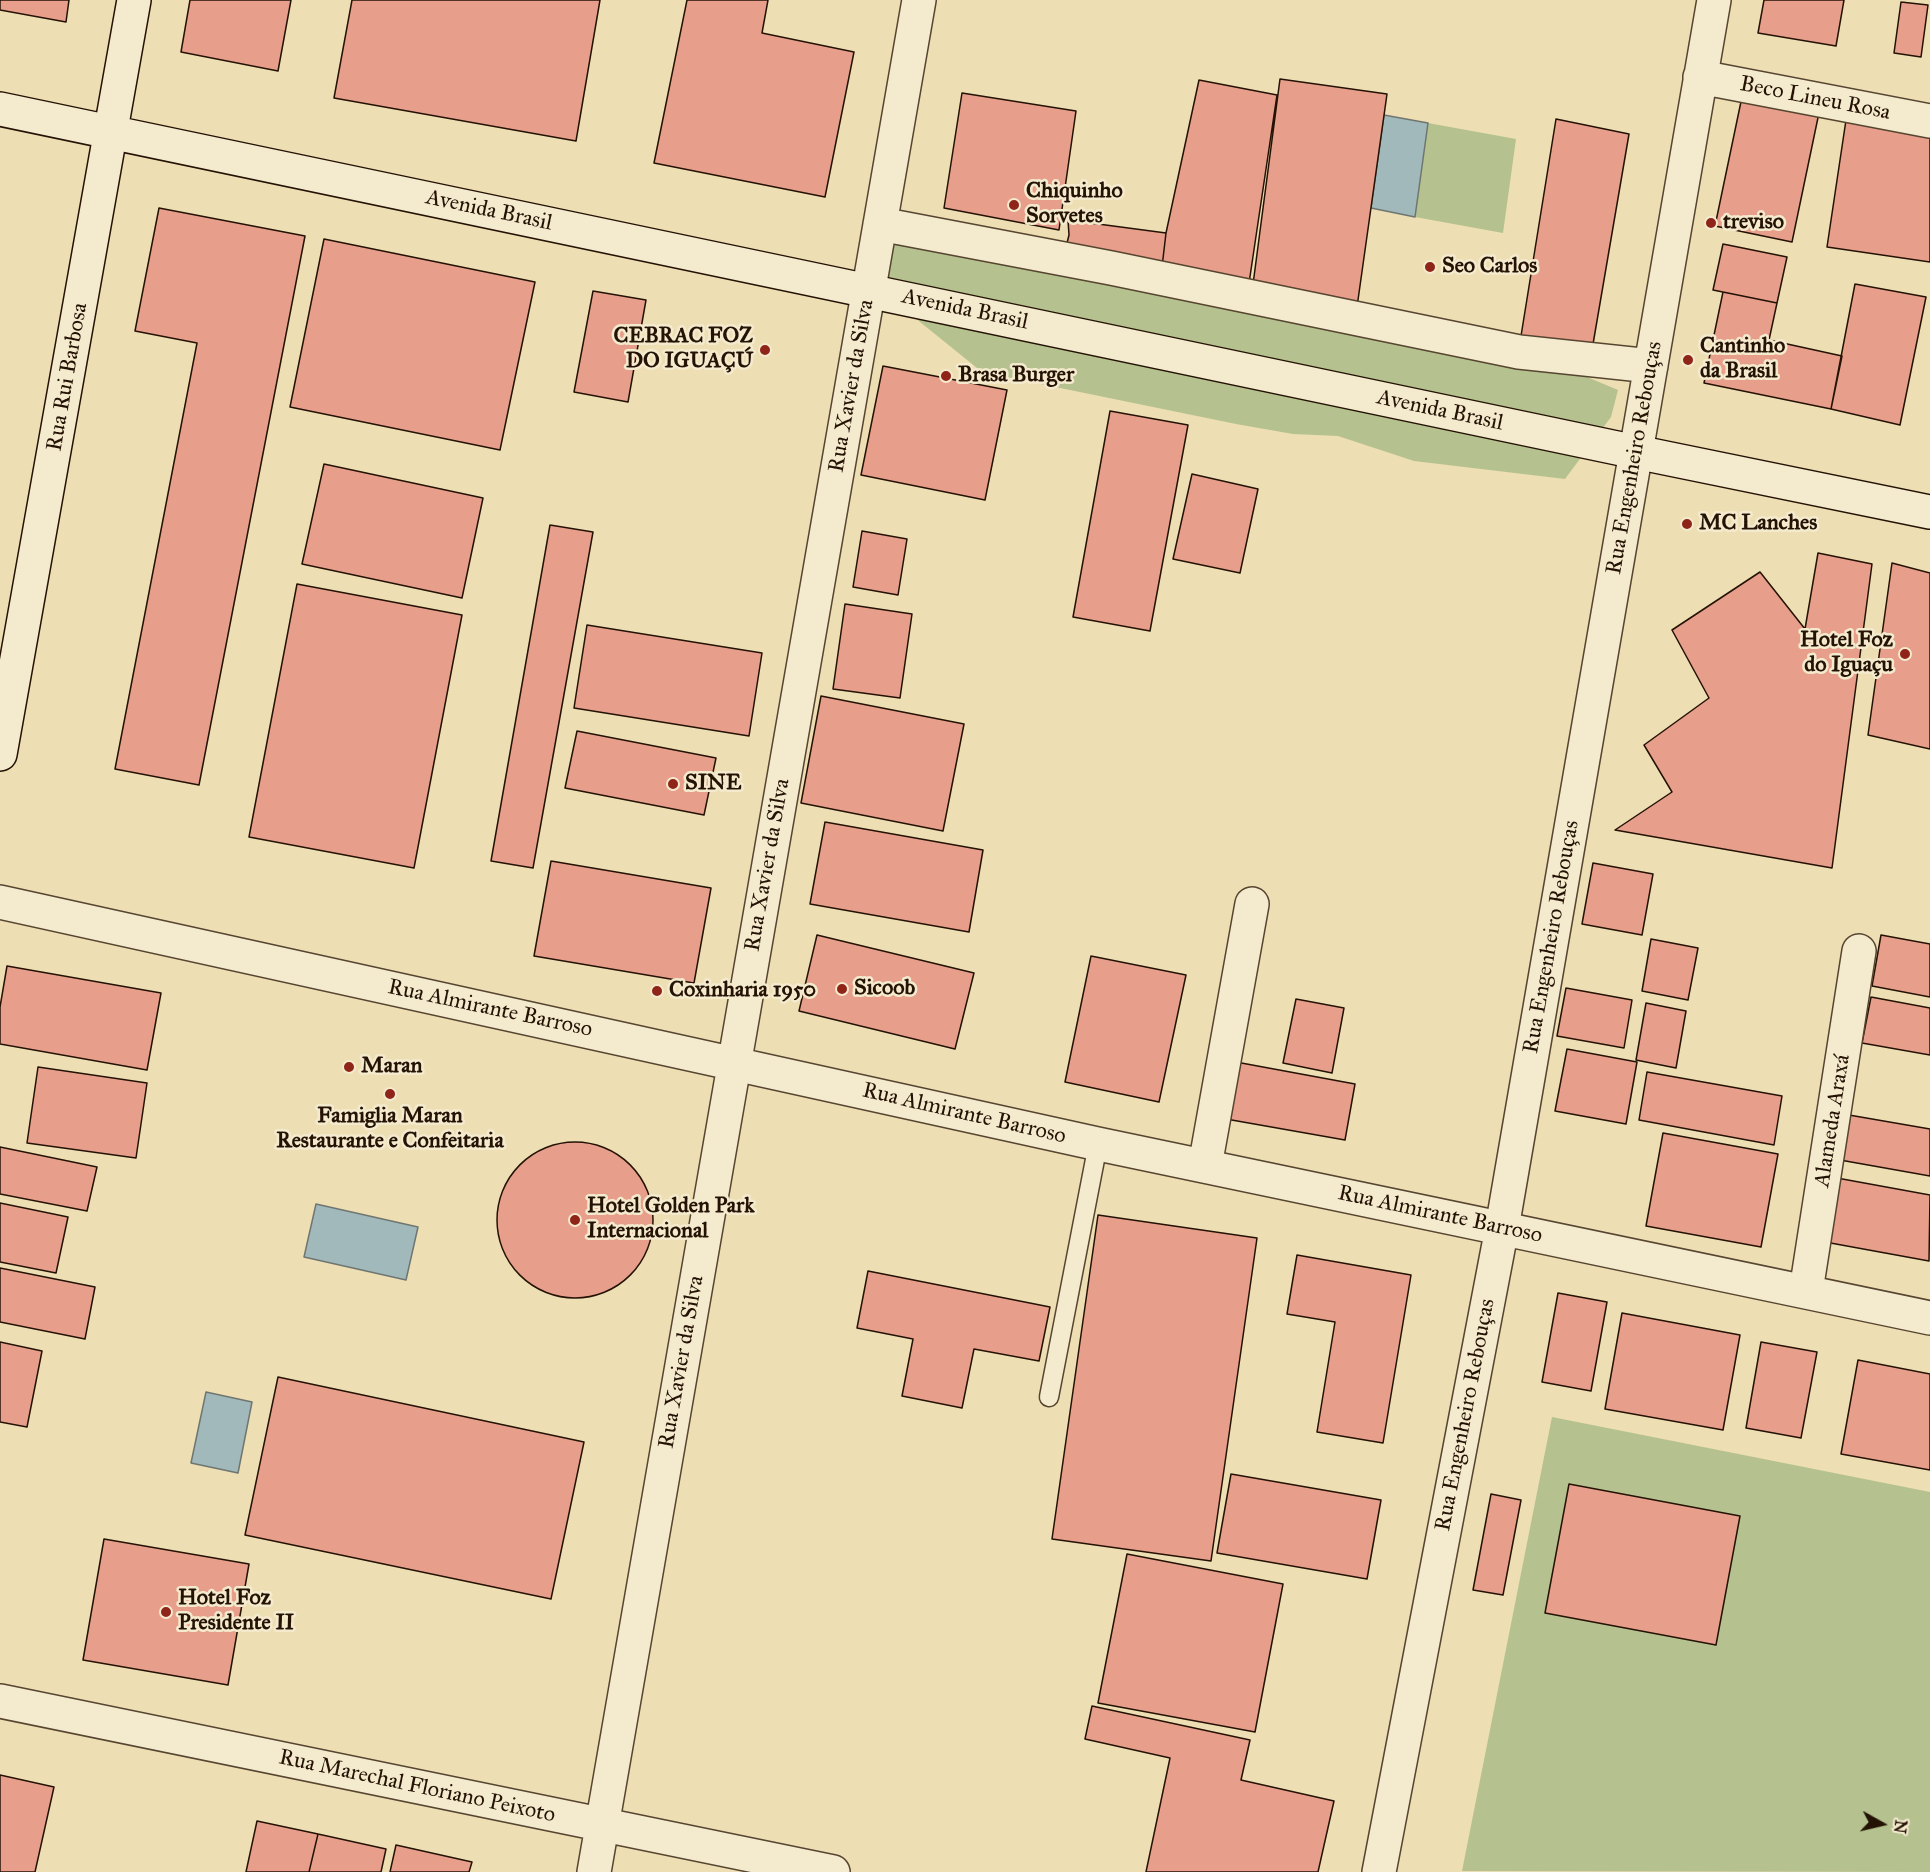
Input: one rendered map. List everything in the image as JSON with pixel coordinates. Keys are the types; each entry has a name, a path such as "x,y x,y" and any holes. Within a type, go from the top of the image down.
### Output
{"street":[{"name":"Rua Rui Barbosa","path":"0,754 134,0"},
{"name":"Rua Xavier da Silva","path":"594,1872 919,0"},
{"name":"Rua Engenheiro Rebouças","path":"1379,1872 1502,1228 1714,0"},
{"name":"Beco Lineu Rosa","path":"1700,77 1930,121"},
{"name":"Avenida Brasil","path":"0,109 1930,512"},
{"path":"880,224 1122,270 1519,352 1651,366"},
{"name":"Rua Almirante Barroso","path":"0,902 1098,1144 1930,1318"},
{"path":"1205,1166 1252,904"},
{"name":"Alameda Araxá","path":"1806,1291 1859,951"},
{"name":"Rua Marechal Floriano Peixoto","path":"0,1701 833,1872"}],"lane":[{"path":"1049,1397 1098,1144"}],"green space":[{"path":"1428,123 1516,139 1503,233 1415,217"},
{"path":"884,227 1568,369 1618,390 1611,417 1565,479 1414,461 1338,436 1293,434 1236,424 982,372 873,284"},
{"path":"1552,1417 1930,1492 1930,1872 1462,1871"}],"water":[{"path":"1384,115 1428,123 1415,217 1371,208"},
{"path":"316,1204 418,1227 406,1280 304,1257"},
{"path":"206,1392 252,1402 238,1473 191,1463"}],"building":[{"path":"0,0 69,0 66,22 0,10"},
{"path":"190,0 291,0 278,71 181,52"},
{"path":"352,0 600,0 576,141 334,98"},
{"path":"687,0 768,0 762,33 854,52 825,197 654,163"},
{"path":"1764,0 1844,0 1836,46 1758,33"},
{"path":"1901,2 1928,5 1921,57 1894,53"},
{"path":"1280,79 1387,94 1358,300 1348,314 1252,292"},
{"path":"1199,80 1277,95 1248,290 1162,267 1166,233"},
{"path":"1743,92 1820,108 1792,242 1715,226"},
{"path":"962,93 1076,111 1059,230 944,208"},
{"path":"1556,119 1629,134 1592,350 1521,336"},
{"path":"1846,120 1930,133 1930,262 1827,247"},
{"path":"159,208 305,236 199,785 115,769 197,343 135,331"},
{"path":"1068,220 1166,233 1162,267 1064,255 1069,235"},
{"path":"324,239 535,282 500,450 290,407"},
{"path":"1723,244 1787,257 1777,303 1713,290"},
{"path":"1855,284 1926,297 1900,425 1831,409"},
{"path":"593,291 646,300 628,402 574,392"},
{"path":"1723,292 1777,303 1769,340 1842,356 1831,409 1704,383"},
{"path":"883,366 1007,390 985,500 861,475"},
{"path":"1110,411 1188,425 1150,631 1073,617"},
{"path":"324,464 483,498 462,598 302,564"},
{"path":"1192,474 1258,489 1240,573 1173,559"},
{"path":"550,525 593,532 533,868 491,861"},
{"path":"862,531 907,539 898,595 853,587"},
{"path":"1818,553 1872,564 1832,868 1615,830 1672,792 1644,745 1709,698 1672,630 1760,572 1805,629"},
{"name":"Hotel Foz do Iguaçu","path":"1892,563 1930,573 1930,749 1868,735"},
{"path":"297,584 462,615 414,868 249,837"},
{"path":"845,604 912,614 900,698 833,689"},
{"path":"587,625 762,653 749,736 574,708"},
{"path":"821,696 964,724 943,831 801,803"},
{"path":"577,731 716,758 704,815 565,788"},
{"path":"825,822 983,850 969,932 810,904"},
{"path":"551,861 711,888 694,983 534,956"},
{"path":"1593,863 1653,874 1642,935 1582,924"},
{"path":"817,935 974,973 955,1049 799,1011"},
{"path":"1881,935 1930,944 1930,997 1872,986"},
{"path":"1651,939 1698,948 1688,1000 1642,991"},
{"path":"1091,956 1186,975 1159,1102 1065,1082"},
{"path":"7,966 161,993 147,1070 0,1044 0,1007"},
{"path":"1566,988 1632,1000 1624,1048 1557,1036"},
{"path":"1871,997 1930,1008 1930,1055 1862,1043"},
{"path":"1296,999 1344,1008 1332,1073 1283,1063"},
{"path":"1646,1003 1686,1011 1676,1068 1636,1060"},
{"path":"1567,1049 1637,1062 1626,1124 1555,1111"},
{"path":"1236,1062 1355,1084 1345,1140 1226,1119"},
{"path":"38,1067 147,1083 136,1158 27,1143"},
{"path":"1647,1072 1782,1096 1774,1145 1639,1120"},
{"path":"1849,1115 1930,1129 1930,1176 1840,1160"},
{"path":"1663,1133 1778,1154 1761,1247 1646,1226"},
{"name":"Hotel Golden Park Internacional","path":"575,1142 605,1148 630,1165 647,1190 653,1220 647,1250 630,1275 605,1292 575,1298 545,1292 520,1275 503,1250 497,1220 503,1190 520,1165 545,1148"},
{"path":"0,1147 97,1167 87,1211 0,1194"},
{"path":"1837,1178 1930,1195 1929,1261 1825,1242"},
{"path":"0,1203 68,1217 56,1273 0,1262"},
{"path":"1098,1215 1257,1238 1211,1561 1052,1539"},
{"path":"1297,1255 1411,1275 1383,1443 1317,1432 1335,1322 1287,1314"},
{"path":"0,1268 95,1287 85,1339 0,1322"},
{"path":"868,1271 1050,1307 1039,1361 974,1349 962,1408 902,1396 913,1339 857,1328"},
{"path":"1558,1293 1607,1302 1591,1391 1542,1382"},
{"path":"1622,1313 1740,1335 1723,1430 1605,1409"},
{"path":"0,1342 42,1351 27,1427 0,1422"},
{"path":"1761,1342 1817,1352 1801,1438 1746,1428"},
{"path":"1858,1360 1930,1374 1930,1470 1841,1454"},
{"path":"278,1377 584,1442 551,1599 245,1535"},
{"path":"1231,1474 1381,1500 1367,1579 1217,1553"},
{"path":"1569,1484 1740,1516 1716,1645 1545,1613"},
{"path":"1491,1494 1521,1500 1503,1595 1473,1590"},
{"name":"Hotel Foz Presidente II","path":"104,1539 249,1564 228,1685 83,1660"},
{"path":"1127,1554 1283,1584 1255,1732 1098,1703"},
{"path":"1092,1706 1250,1740 1241,1780 1334,1801 1318,1872 1146,1872 1170,1758 1085,1739"},
{"path":"0,1775 54,1787 35,1872 0,1872"},
{"path":"257,1821 318,1834 309,1872 246,1872"},
{"path":"318,1834 386,1849 381,1872 309,1872"},
{"path":"396,1845 472,1862 469,1872 390,1872"}],"place":[{"name":"Chiquinho Sorvetes","path":"1014,205"},
{"name":"treviso","path":"1711,223"},
{"name":"Seo Carlos","path":"1430,267"},
{"name":"CEBRAC FOZ DO IGUAÇÚ","path":"765,350"},
{"name":"Cantinho da Brasil","path":"1688,360"},
{"name":"Brasa Burger","path":"946,376"},
{"name":"MC Lanches","path":"1687,524"},
{"name":"Hotel Foz do Iguaçu","path":"1905,654"},
{"name":"SINE","path":"673,784"},
{"name":"Sicoob","path":"842,989"},
{"name":"Coxinharia 1950","path":"657,991"},
{"name":"Maran","path":"349,1067"},
{"name":"Famiglia Maran Restaurante e Confeitaria","path":"390,1094"},
{"name":"Hotel Golden Park Internacional","path":"575,1220"},
{"name":"Hotel Foz Presidente II","path":"166,1612"}]}
